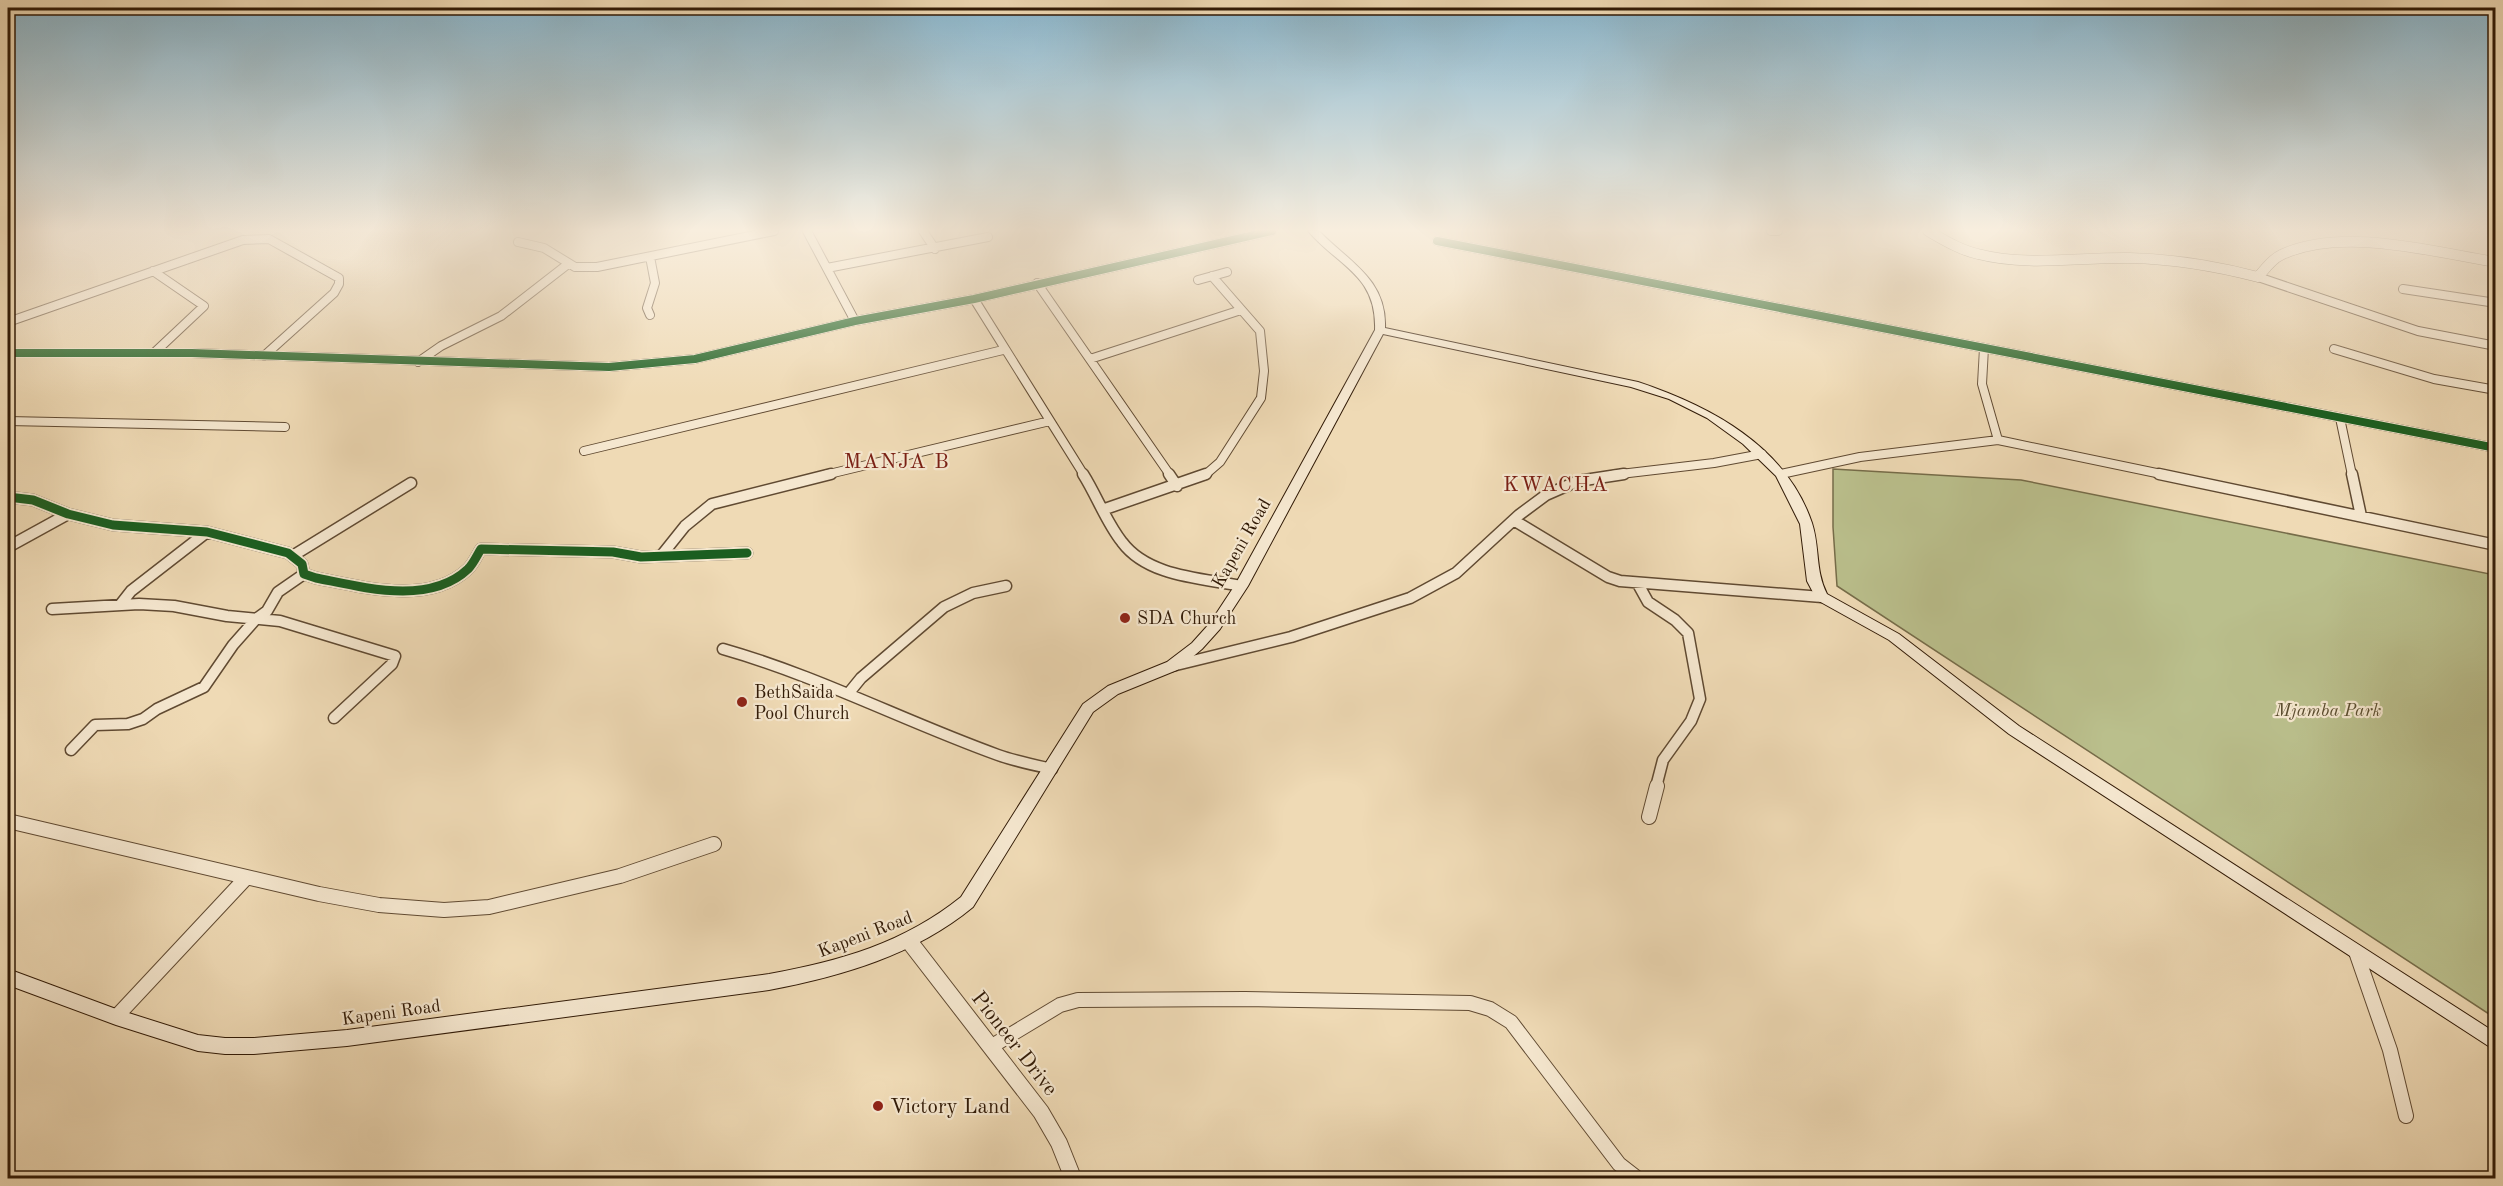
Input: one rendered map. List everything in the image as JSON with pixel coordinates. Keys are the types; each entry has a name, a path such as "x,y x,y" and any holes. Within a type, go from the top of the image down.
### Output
{"main road":[{"path":"1370,286 1374,291 1383,316 1380,330 1613,378 1650,389 1711,416 1747,441 1781,474 1806,524 1811,568 1814,581 1822,597 1893,638 2014,730 2496,1043"},
{"name":"Kapeni Road","path":"8,977 116,1017 198,1043 254,1046 324,1040 769,982 856,961 909,941 946,920 967,902 1052,770 1088,708 1113,690 1172,666 1197,646 1215,626 1240,586 1380,330"}],"street":[{"path":"8,322 109,286"},
{"path":"154,353 204,306 175,286"},
{"path":"264,356 334,293 338,286"},
{"path":"418,362 441,346 501,316 539,286"},
{"path":"650,315 647,309 654,286"},
{"path":"837,286 855,321"},
{"path":"8,353 154,353 609,367 673,363 855,321 974,299 1021,286"},
{"path":"1040,286 1177,486"},
{"path":"1105,509 1204,476 1220,462 1261,398 1264,381 1260,331 1221,286"},
{"path":"1669,286 2496,448"},
{"path":"2286,286 2418,331 2496,346"},
{"path":"2403,288 2496,303"},
{"path":"974,299 1003,351 1105,509 1118,536 1135,556 1180,573 1240,586"},
{"path":"1090,359 1240,310"},
{"path":"1984,348 1982,384 1998,440"},
{"path":"2334,349 2434,379 2496,390"},
{"path":"584,451 1003,351"},
{"path":"2340,418 2361,516"},
{"path":"8,421 285,427"},
{"path":"661,556 685,526 712,504 1050,421"},
{"path":"1781,474 1860,457 1998,440 2496,545"},
{"path":"1172,666 1335,624 1408,598 1456,573 1545,494 1573,483 1626,473 1731,462 1762,454"},
{"path":"294,555 411,483"},
{"path":"8,497 33,500 68,514 113,525 207,532 294,555 302,564 304,574"},
{"path":"8,547 68,514"},
{"path":"1515,521 1608,577 1638,584 1658,583 1822,597"},
{"path":"120,605 131,591 207,532"},
{"path":"71,750 95,725 128,724 143,719 157,709 204,687 233,645 267,611 278,592 304,574 397,591 442,585 469,568 481,549 613,552 641,557 747,553"},
{"path":"1638,584 1647,603 1683,625 1688,633 1700,699 1691,721 1663,760 1649,817"},
{"path":"848,694 861,678 927,623 933,615 957,598 1006,586"},
{"path":"52,609 139,604 174,606 256,620 280,621 395,656 392,664 334,718"},
{"path":"723,649 762,660 1000,756 1052,770"},
{"path":"8,821 246,878 379,905 444,910 489,908 620,876 714,844"},
{"path":"116,1017 246,878"},
{"name":"Pioneer Drive","path":"909,941 1041,1112 1059,1143 1073,1179"},
{"path":"2356,952 2390,1050 2406,1116"},
{"path":"992,1046 1060,1005 1078,1000 1245,999 1470,1003 1490,1010 1511,1022 1619,1164 1637,1179"}],"green space":[{"name":"Mjamba Park","path":"1833,469 2021,480 2495,575 2495,1018 1837,586 1833,527"}],"cycle path":[{"path":"8,353 192,353 609,367 695,359 855,321 974,299 1024,286"},
{"path":"1669,286 2496,448"},
{"path":"8,497 33,500 68,514 113,525 207,532 288,553 302,564 304,574 316,578 394,590 434,587 452,580 468,569 481,549 613,552 641,557 747,553"}],"place":[{"name":"SDA Church","path":"1125,618"},
{"name":"BethSaida Pool Church","path":"742,702"},
{"name":"Victory Land","path":"878,1106"}],"district":[{"name":"MANJA B","path":"897,461"},
{"name":"KWACHA","path":"1556,484"}]}
